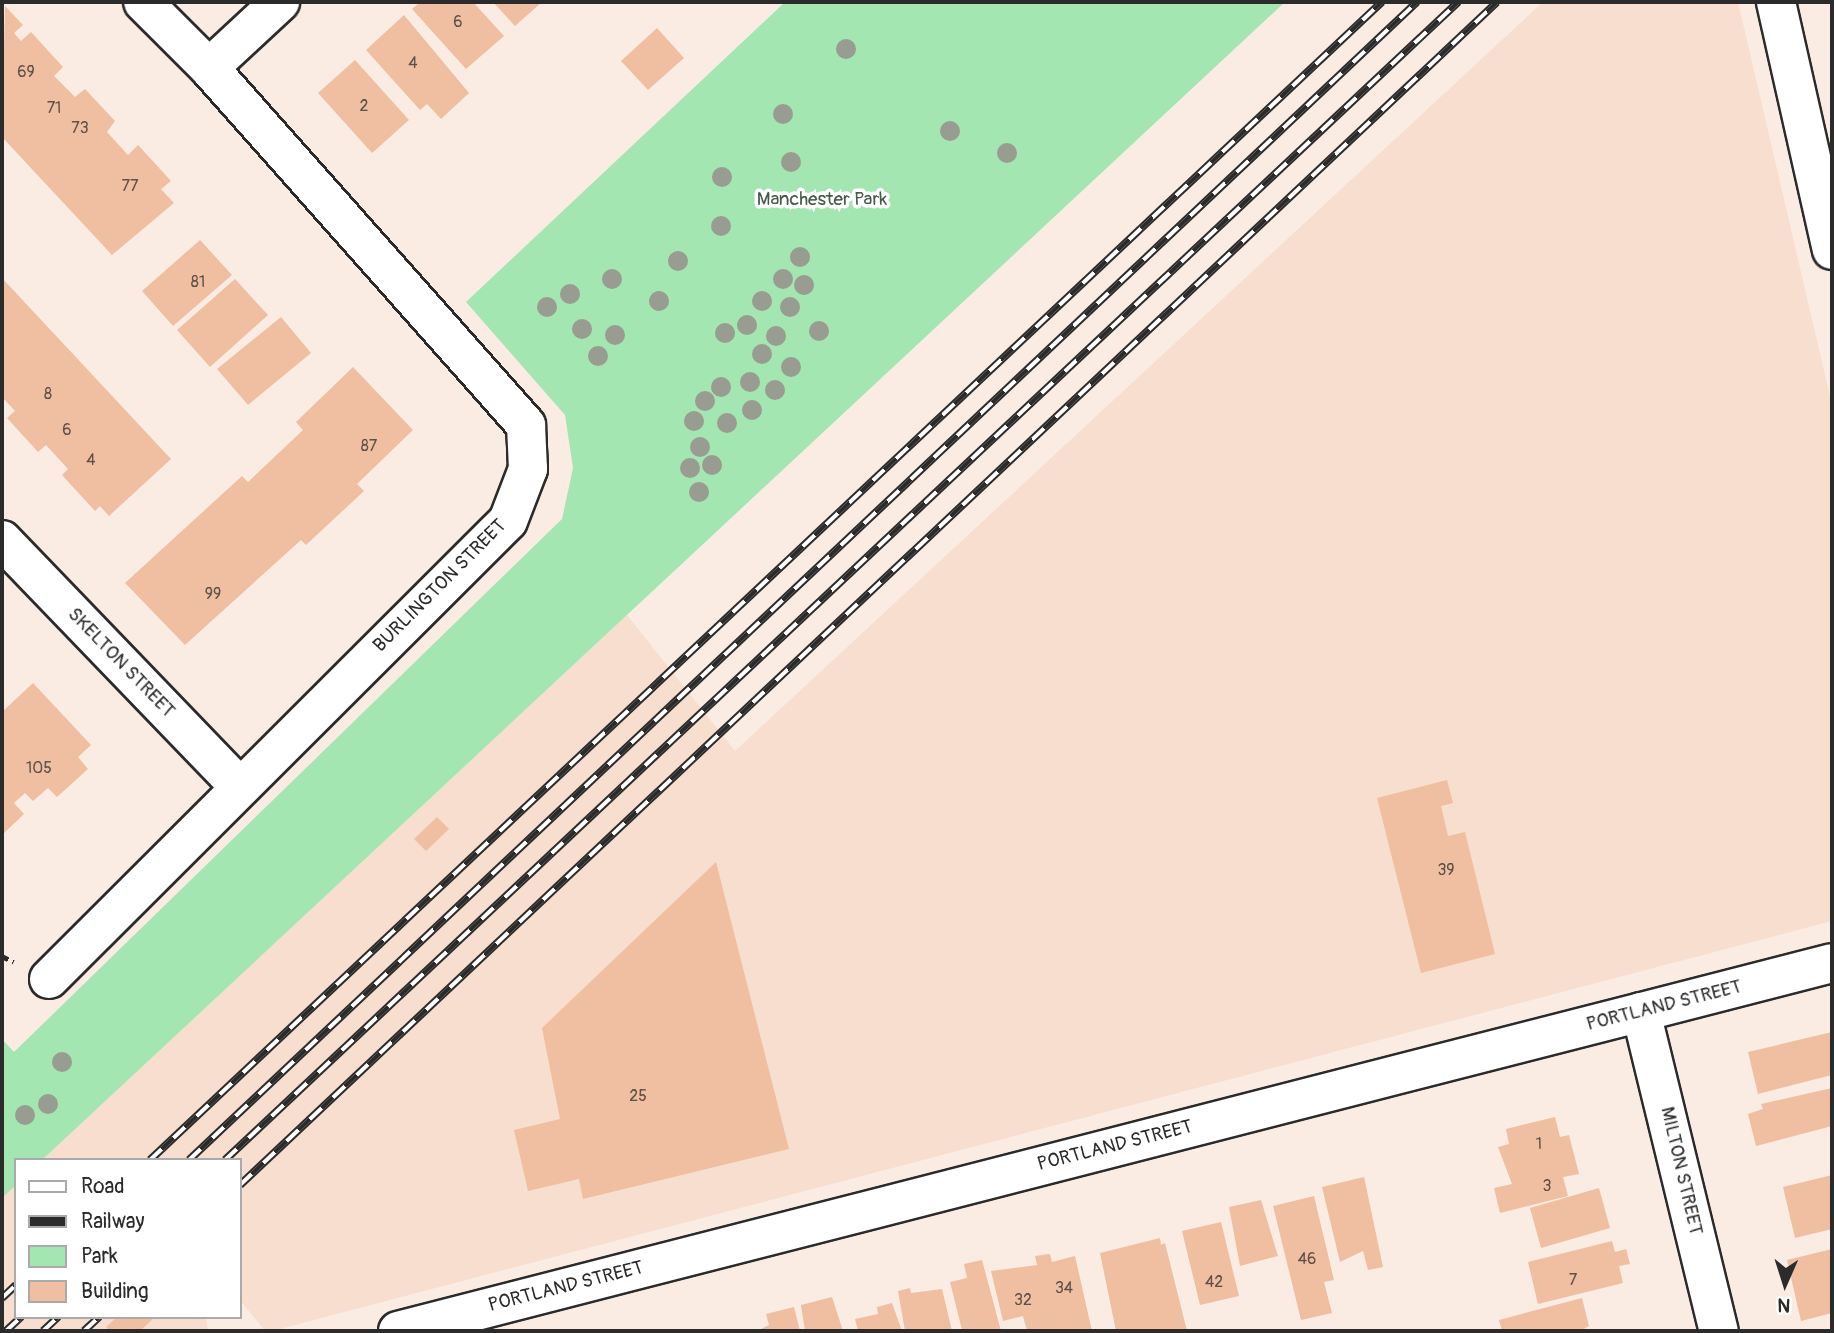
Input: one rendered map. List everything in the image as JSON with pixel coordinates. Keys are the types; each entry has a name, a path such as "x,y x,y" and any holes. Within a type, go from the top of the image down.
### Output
{"street":[{"name":"BURLINGTON STREET","path":"49,979 508,521 528,470 526,425 209,68 143,2"},
{"path":"209,68 279,2"},
{"path":"1776,2 1832,250"},
{"name":"SKELTON STREET","path":"2,540 240,786"},
{"name":"PORTLAND STREET","path":"398,1331 1832,962"},
{"name":"MILTON STREET","path":"1641,1012 1719,1331"}],"shaded area":[{"path":"1543,2 1738,2 1832,405 1832,921 272,1331 265,1331 242,1302 242,1158 44,1158 627,615 735,751"},
{"path":"14,1187 14,1319 206,1319 208,1331 2,1331 2,1198"}],"green space":[{"name":"Manchester Park","path":"785,2 1285,2 44,1158 14,1158 14,1187 2,1198 2,1039 14,1052 562,519 573,468 565,415 466,302"}],"building":[{"path":"420,2 473,2 504,36 466,69 412,9"},
{"path":"493,2 542,2 515,26"},
{"path":"5,6 23,25 14,33 21,41 31,32 63,67 54,76 75,97 85,89 115,121 107,132 128,155 138,145 171,181 161,189 174,203 112,255 2,137"},
{"path":"404,15 469,93 441,119 427,104 420,110 366,50"},
{"path":"657,28 684,58 648,90 621,61"},
{"path":"355,60 409,120 372,153 318,93"},
{"path":"200,240 232,275 173,326 142,291"},
{"path":"2,278 171,459 109,516 100,506 95,511 62,475 68,469 46,445 38,452 7,418 15,411 2,397"},
{"path":"235,279 268,315 210,367 177,330"},
{"path":"281,317 311,353 248,405 217,369"},
{"path":"353,367 413,430 357,484 364,491 306,545 301,540 185,645 125,583 242,476 248,482 303,430 296,422"},
{"path":"33,683 91,745 78,757 88,769 57,797 48,788 33,801 25,793 14,803 24,814 2,835 2,712"},
{"path":"1447,780 1453,803 1441,806 1448,836 1465,832 1495,954 1421,973 1377,798"},
{"path":"437,817 449,829 426,851 414,839"},
{"path":"716,862 789,1149 583,1199 579,1179 528,1191 514,1130 560,1119 542,1028"},
{"path":"1832,1032 1832,1075 1758,1094 1748,1052"},
{"path":"1832,1088 1832,1126 1756,1146 1748,1114 1763,1109 1761,1104"},
{"path":"1555,1117 1560,1137 1569,1135 1579,1174 1563,1177 1568,1196 1500,1213 1494,1188 1512,1184 1498,1147 1509,1144 1506,1129"},
{"path":"1832,1175 1832,1229 1795,1238 1783,1187"},
{"path":"1364,1177 1383,1267 1368,1270 1363,1251 1340,1262 1322,1187"},
{"path":"1599,1188 1610,1228 1541,1248 1530,1208"},
{"path":"1314,1196 1334,1280 1324,1282 1332,1313 1301,1320 1273,1206"},
{"path":"1261,1200 1278,1256 1240,1266 1229,1207"},
{"path":"1221,1222 1239,1296 1200,1305 1182,1231"},
{"path":"1160,1238 1161,1245 1165,1243 1187,1331 1116,1331 1100,1253"},
{"path":"1612,1241 1615,1252 1626,1249 1630,1264 1619,1266 1623,1283 1538,1304 1528,1262"},
{"path":"1832,1249 1832,1313 1801,1321 1787,1260"},
{"path":"1050,1254 1052,1262 1075,1256 1092,1331 1027,1331 1023,1316 1003,1321 991,1271 1037,1265 1035,1256"},
{"path":"982,1260 1001,1331 962,1330 950,1282 967,1278 964,1264"},
{"path":"910,1288 911,1293 942,1289 952,1331 905,1331 898,1291"},
{"path":"832,1297 843,1331 805,1331 801,1305"},
{"path":"1582,1298 1589,1326 1580,1331 1502,1331 1499,1320"},
{"path":"892,1303 902,1331 858,1331 855,1319 878,1314 877,1307"},
{"path":"794,1307 800,1331 757,1331 769,1325 766,1314"},
{"path":"115,1319 153,1319 140,1331 110,1331 106,1327"}],"railway":[{"path":"152,1158 1382,2"},
{"path":"191,1158 1417,2"},
{"path":"227,1158 1458,2"},
{"path":"242,1183 1497,2"},
{"path":"2,1298 14,1287"},
{"path":"6,1331 19,1319"},
{"path":"43,1331 56,1319"},
{"path":"84,1331 97,1319"}]}
